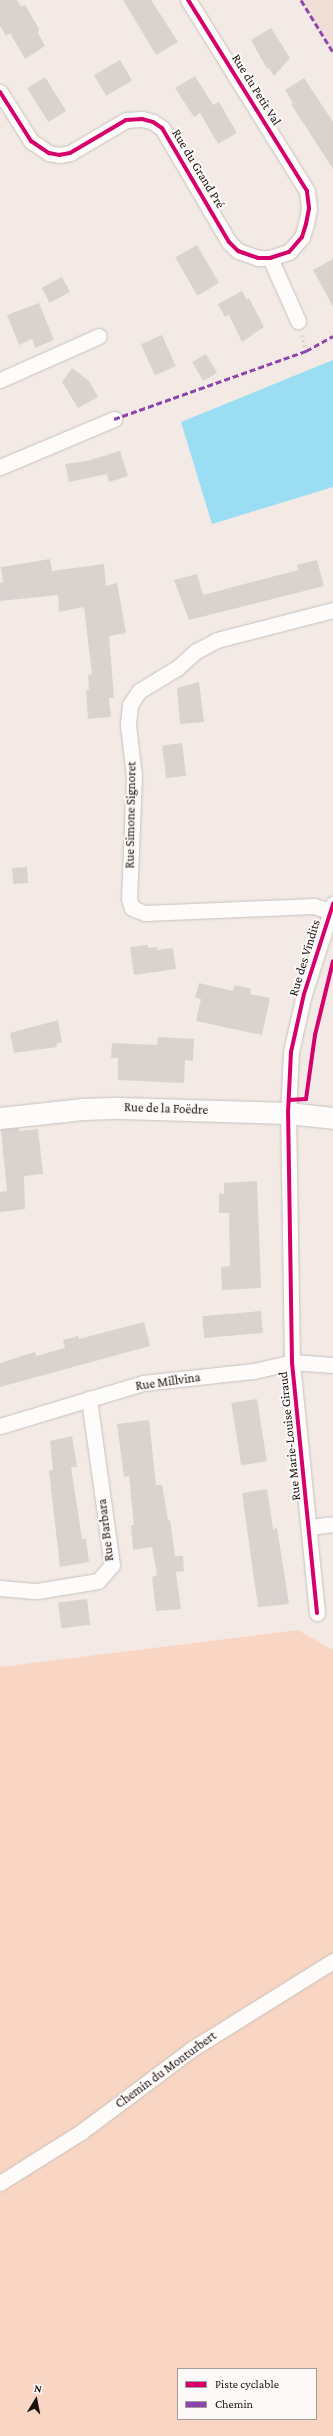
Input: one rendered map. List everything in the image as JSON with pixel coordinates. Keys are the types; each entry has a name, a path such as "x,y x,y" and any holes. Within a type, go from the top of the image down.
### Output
{"street":[{"name":"Rue du Petit Val","path":"188,0 307,191"},
{"name":"Rue du Grand Pré","path":"0,92 31,141 49,153 59,155 70,153 126,120 153,122 162,128 229,242 238,251 246,255 270,258 289,252 302,237 309,208 307,191"},
{"path":"270,258 298,322"},
{"path":"0,380 99,336"},
{"path":"0,467 114,419"},
{"name":"Rue Simone Signoret","path":"332,909 314,906 145,913 132,908 129,900 134,776 128,725 130,705 139,691 177,668 196,651 216,640 333,610"},
{"name":"Rue des Vindits","path":"288,1113 291,1052 304,994 332,909"},
{"name":"Rue de la Foëdre","path":"0,1118 82,1109 121,1108 288,1113 333,1118"},
{"name":"Rue Marie-Louise Giraud","path":"288,1113 292,1362 318,1613"},
{"name":"Rue Millvina","path":"0,1426 143,1383 254,1372 292,1362 333,1365"},
{"name":"Rue Barbara","path":"0,1588 37,1591 98,1581 112,1565 89,1399"},
{"path":"309,1527 333,1524"},
{"name":"Chemin du Monturbert","path":"0,2183 81,2132 192,2049 333,1961"}],"shaded area":[{"path":"301,0 333,0 333,51"},
{"path":"298,1630 333,1650 333,2436 0,2436 0,1667"}],"water":[{"path":"333,360 333,487 212,524 181,422"}],"building":[{"path":"0,0 17,0 21,7 25,5 39,29 38,33 45,46 25,59 10,33 6,36 0,26"},
{"path":"123,0 151,0 178,42 156,55"},
{"path":"271,28 290,58 274,76 269,68 267,69 251,40"},
{"path":"120,60 132,81 106,96 94,75"},
{"path":"195,76 213,105 219,102 237,133 218,144 200,113 194,117 175,88"},
{"path":"45,77 66,111 48,122 27,88"},
{"path":"304,78 333,122 333,169 291,104 293,103 285,90"},
{"path":"197,245 219,283 197,296 175,258"},
{"path":"333,259 333,307 313,270"},
{"path":"62,277 70,292 50,303 42,288"},
{"path":"242,291 247,300 249,298 264,327 242,342 229,315 225,317 218,304"},
{"path":"39,303 54,340 35,348 32,339 19,345 7,315"},
{"path":"162,335 176,366 155,375 141,344"},
{"path":"206,354 217,373 203,381 192,362"},
{"path":"72,368 89,381 98,397 78,408 62,382"},
{"path":"120,451 128,476 109,482 107,474 69,482 65,464 87,461"},
{"path":"50,559 52,571 104,564 106,586 117,583 126,633 109,636 114,698 109,698 111,717 88,719 86,690 89,690 88,675 92,674 84,607 59,612 58,595 0,601 0,583 3,582 1,567"},
{"path":"317,560 324,586 189,620 174,580 197,574 203,595 298,570 297,565"},
{"path":"199,682 204,722 180,724 177,688"},
{"path":"182,743 186,776 166,778 162,745"},
{"path":"27,867 28,883 13,884 12,868"},
{"path":"148,945 148,948 157,947 157,950 173,948 176,969 134,975 130,947"},
{"path":"199,983 233,991 235,985 251,989 250,994 270,998 262,1035 196,1021 201,999 195,998"},
{"path":"58,1020 62,1042 56,1044 57,1047 14,1053 10,1033"},
{"path":"158,1037 194,1039 193,1061 185,1060 184,1083 118,1080 118,1058 111,1058 112,1043 157,1045"},
{"path":"19,1128 19,1131 38,1129 43,1174 24,1176 25,1209 0,1212 0,1192 7,1191 1,1130"},
{"path":"257,1181 261,1288 222,1290 221,1267 230,1266 229,1213 219,1213 219,1193 224,1194 224,1183"},
{"path":"261,1311 263,1333 204,1338 202,1316"},
{"path":"144,1322 150,1346 0,1387 0,1363 35,1352 36,1356 65,1348 63,1340 78,1336 79,1339"},
{"path":"257,1399 267,1461 241,1465 231,1403"},
{"path":"149,1420 156,1485 162,1485 168,1520 170,1520 175,1556 183,1556 184,1571 176,1572 181,1609 156,1611 152,1577 157,1575 152,1547 133,1550 131,1525 134,1525 129,1476 124,1477 117,1424"},
{"path":"72,1436 77,1467 71,1467 82,1539 86,1539 89,1562 60,1567 49,1471 53,1470 50,1441"},
{"path":"267,1489 273,1529 277,1528 289,1604 258,1607 242,1493"},
{"path":"87,1599 90,1625 61,1628 58,1603"}],"marked path":[{"path":"301,0 333,52"},
{"path":"114,419 306,351 333,336"}],"cycle path":[{"path":"0,92 31,141 49,153 59,155 70,153 126,120 142,119 153,122 162,128 229,242 238,251 258,258 270,258 289,252 302,237 306,224 309,208 307,191 188,0"},
{"path":"317,1613 292,1362 288,1113 291,1052 304,994 333,904"},
{"path":"289,1100 306,1099 315,1035 333,961"}]}
